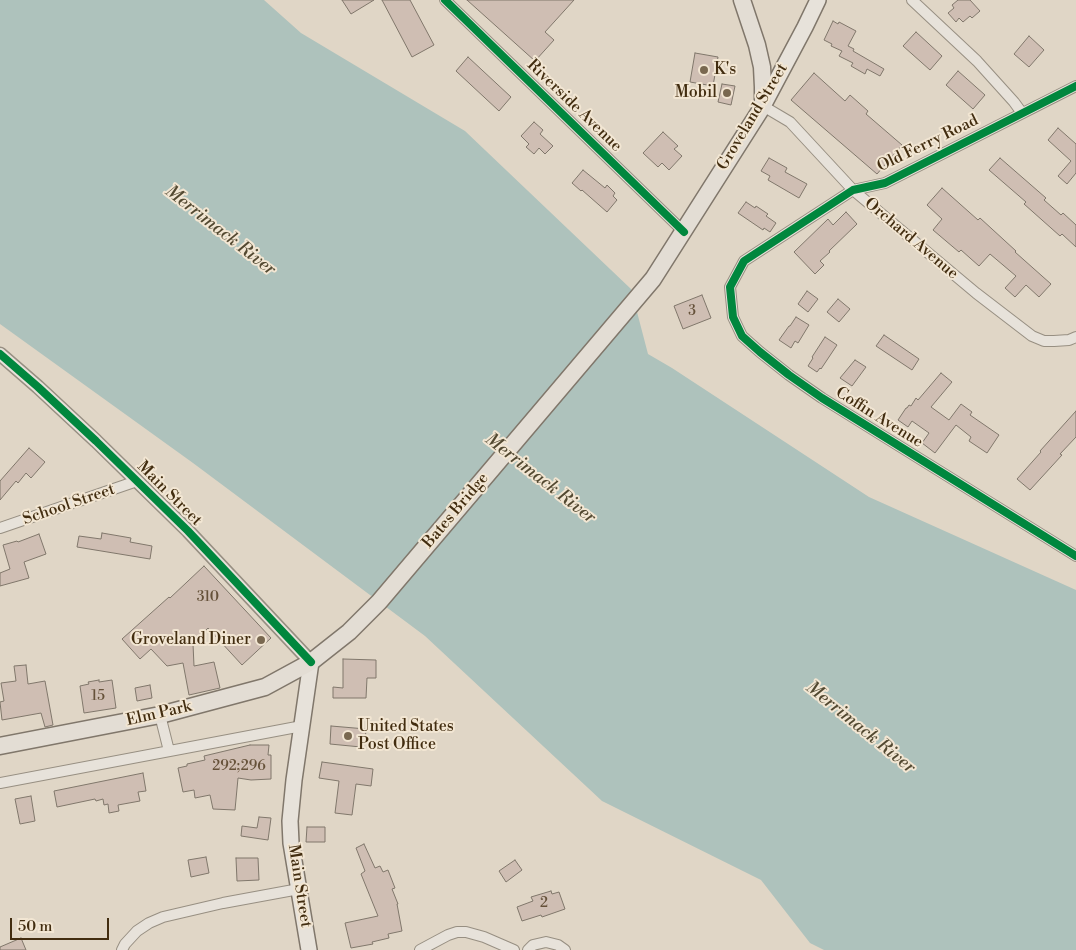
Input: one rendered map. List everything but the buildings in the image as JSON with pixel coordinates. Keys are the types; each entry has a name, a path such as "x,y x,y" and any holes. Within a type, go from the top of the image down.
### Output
{"main road":[{"path":"742,0 757,45 762,67 763,106"},
{"name":"Groveland Street","path":"684,232 763,106 818,0"},
{"name":"Bates Bridge","path":"311,662 349,632 385,594 654,278 684,232"},
{"name":"Elm Park","path":"0,746 160,715 265,687 311,662"},
{"name":"Main Street","path":"308,950 291,843 290,821 311,662"}],"street":[{"name":"Riverside Avenue","path":"446,0 684,232"},
{"path":"912,0 977,61 1022,113"},
{"name":"Old Ferry Road","path":"744,261 853,190 885,183 1076,86"},
{"name":"Orchard Avenue","path":"763,106 790,122 853,190 969,287 1032,336 1044,341 1054,342 1076,337"},
{"name":"Coffin Avenue","path":"744,261 730,286 733,317 742,336 760,352 822,398 1076,556"},
{"name":"Main Street","path":"0,354 45,393 188,531 311,662"},
{"name":"School Street","path":"0,528 137,481"},
{"path":"160,715 169,751"},
{"path":"0,783 302,726"},
{"path":"122,950 137,931 163,917 223,903 299,889"},
{"path":"420,950 448,935 466,932 484,937 514,950"},
{"path":"528,950 533,946 546,942 558,945 565,950"}],"water":[{"name":"Merrimack River","path":"0,0 264,0 301,33 465,131 631,289 648,354 869,497 1076,590 1076,950 824,950 810,943 761,880 602,801 425,636 193,463 0,324"}],"cycle path":[{"path":"445,0 684,232"},
{"path":"1076,86 885,183 853,190 744,261 730,287 733,317 742,336 789,375 822,398 1076,556"},
{"path":"0,354 96,441 188,531 311,662"}],"place":[{"name":"K's","path":"704,70"},
{"name":"Mobil","path":"727,93"},
{"name":"Groveland Diner","path":"261,640"},
{"name":"United States Post Office","path":"348,736"}]}
